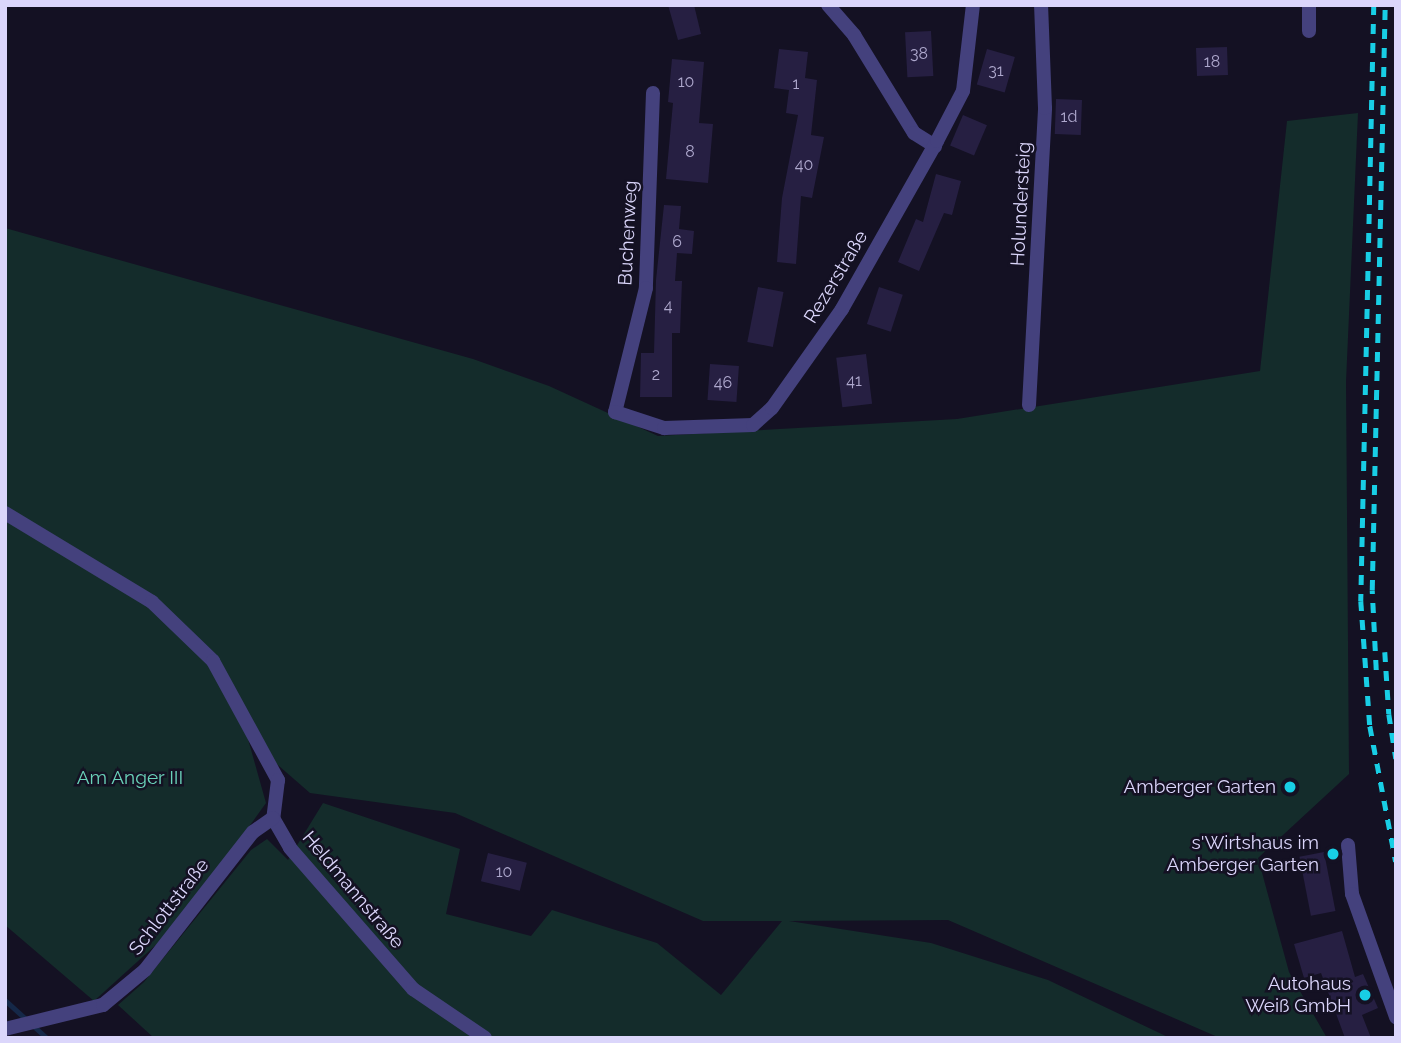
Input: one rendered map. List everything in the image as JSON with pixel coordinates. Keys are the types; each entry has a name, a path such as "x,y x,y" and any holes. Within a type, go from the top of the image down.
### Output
{"street":[{"path":"828,5 854,35 914,132 935,146"},
{"name":"Rezerstraße","path":"615,412 664,428 754,425 772,408 842,309 935,146 963,91 973,5"},
{"name":"Holundersteig","path":"1030,405 1045,108 1041,5"},
{"path":"1309,5 1309,31"},
{"name":"Buchenweg","path":"615,412 646,289 653,93"},
{"path":"5,513 152,602 213,661 278,780 273,818"},
{"name":"Schlottstraße","path":"10,1027 103,1005 145,970 253,832 273,818"},
{"name":"Heldmannstraße","path":"273,818 290,848 413,989 485,1038"},
{"path":"1349,845 1352,894 1396,1017"}],"green space":[{"name":"Am Anger III","path":"1358,113 1346,382 1349,774 1258,858 1289,972 1327,1038 1220,1038 948,920 789,921 931,943 1048,980 1170,1038 154,1038 118,1005 144,982 251,850 267,839 288,860 323,803 460,849 446,914 531,936 552,910 657,943 721,995 782,921 703,921 455,813 310,793 248,739 266,803 180,923 94,1001 5,925 5,228 473,359 549,386 658,436 957,419 1260,371 1287,121"}],"building":[{"path":"668,5 694,5 701,34 678,40"},
{"path":"931,31 933,76 907,77 905,32"},
{"path":"1227,47 1228,75 1197,76 1196,48"},
{"path":"779,49 808,52 805,78 817,80 811,135 824,137 812,198 801,196 796,264 777,262 782,198 798,115 786,113 789,90 774,88"},
{"path":"987,49 1015,57 1005,93 977,85"},
{"path":"672,59 704,62 699,123 713,124 708,183 666,179 673,103 668,102"},
{"path":"1056,99 1082,100 1081,135 1055,134"},
{"path":"963,115 987,125 974,156 950,145"},
{"path":"936,174 961,181 952,215 944,213 919,271 898,262 916,219 923,222"},
{"path":"664,205 681,206 679,229 694,231 692,254 677,253 675,281 682,281 680,333 672,333 672,397 640,397 641,353 654,353 656,280"},
{"path":"758,287 784,292 773,347 747,342"},
{"path":"879,287 903,295 891,332 867,324"},
{"path":"866,354 872,404 842,407 836,358"},
{"path":"710,364 739,366 736,402 707,400"},
{"path":"1324,852 1335,911 1311,916 1299,857"},
{"path":"488,853 527,863 520,891 481,881"},
{"path":"1342,931 1355,977 1363,974 1378,1008 1362,1015 1371,1038 1345,1038 1321,973 1304,978 1294,944"}],"waterway":[{"path":"5,1000 47,1038"}],"railway":[{"path":"1374,5 1361,601 1370,726 1396,862"},
{"path":"1376,670 1372,590 1385,5"},
{"path":"1385,652 1389,714 1396,758"}],"place":[{"name":"Amberger Garten","path":"1290,787"},
{"name":"s'Wirtshaus im Amberger Garten","path":"1333,854"},
{"name":"Autohaus Weiß GmbH","path":"1365,995"}]}
